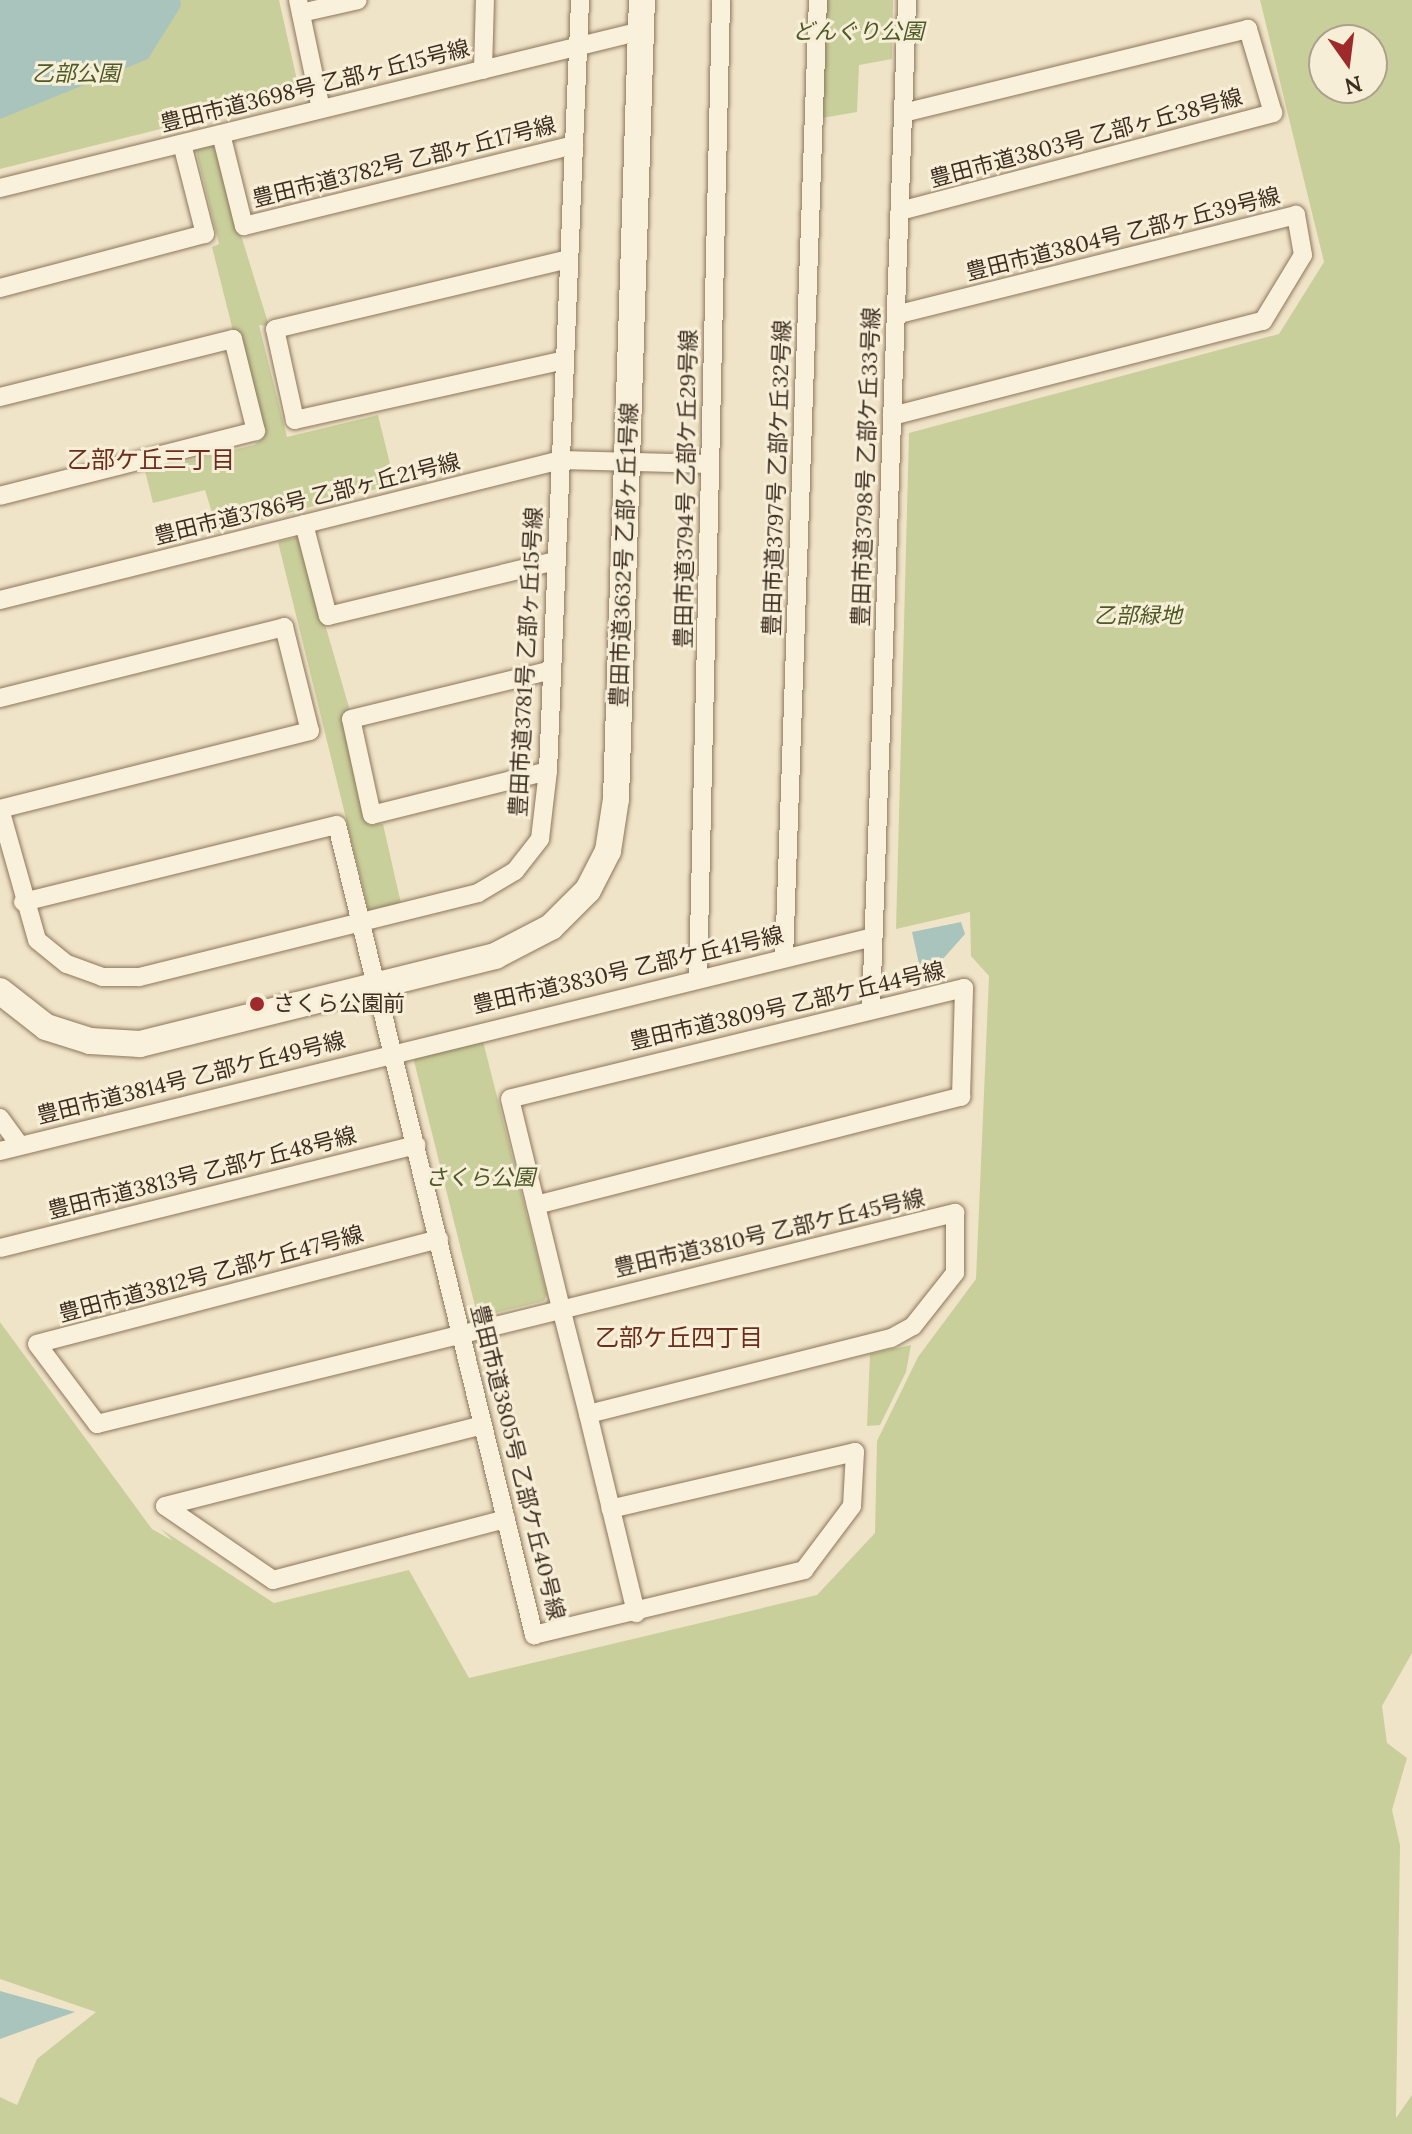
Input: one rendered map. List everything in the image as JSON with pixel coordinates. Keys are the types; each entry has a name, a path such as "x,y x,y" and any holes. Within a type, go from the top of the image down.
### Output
{"street":[{"path":"321,109 299,6 358,0"},
{"path":"483,70 485,0"},
{"name":"豊田市道3781号 乙部ヶ丘15号線","path":"0,809 23,902 37,940 67,964 102,977 139,977 478,893 515,871 540,839 548,771 580,0"},
{"name":"豊田市道3632号 乙部ヶ丘1号線","path":"0,991 46,1027 115,1044 140,1044 495,956 551,927 588,890 608,851 616,799 642,0"},
{"name":"豊田市道3794号 乙部ケ丘29号線","path":"698,979 721,0"},
{"name":"豊田市道3797号 乙部ケ丘32号線","path":"784,958 818,0"},
{"name":"豊田市道3798号 乙部ケ丘33号線","path":"871,1008 909,1"},
{"name":"豊田市道3803号 乙部ヶ丘38号線","path":"900,211 1273,113 1248,29 903,113"},
{"name":"豊田市道3698号 乙部ヶ丘15号線","path":"0,188 641,31"},
{"name":"豊田市道3782号 乙部ヶ丘17号線","path":"221,134 244,226 574,145"},
{"path":"0,288 205,234 182,144"},
{"name":"豊田市道3804号 乙部ヶ丘39号線","path":"892,416 1263,321 1303,255 1296,215 896,315"},
{"path":"565,360 295,420 275,329 569,259"},
{"path":"0,397 233,339 256,431 0,496"},
{"name":"豊田市道3786号 乙部ヶ丘21号線","path":"0,600 561,460 710,464"},
{"path":"304,524 328,616 556,561"},
{"path":"0,698 284,627 310,731 0,809"},
{"path":"548,771 372,815 351,719 552,670"},
{"name":"豊田市道3805号 乙部ケ丘40号線","path":"23,902 337,825 362,924 389,984 394,1051 534,1635 636,1613 804,1570 852,1506 855,1452 611,1509"},
{"name":"豊田市道3830号 乙部ケ丘41号線","path":"394,1051 873,937"},
{"name":"豊田市道3809号 乙部ケ丘44号線","path":"964,988 961,1097 536,1205 510,1099 871,1008 964,988"},
{"name":"豊田市道3814号 乙部ケ丘49号線","path":"0,1151 394,1051"},
{"path":"0,1118 20,1146"},
{"name":"豊田市道3813号 乙部ケ丘48号線","path":"0,1248 416,1145"},
{"path":"536,1205 636,1613"},
{"name":"豊田市道3810号 乙部ケ丘45号線","path":"561,1308 955,1213 955,1273 913,1326 891,1338 588,1414"},
{"name":"豊田市道3812号 乙部ケ丘47号線","path":"439,1239 37,1344 97,1424 461,1333"},
{"path":"461,1333 561,1308"},
{"path":"483,1425 165,1506 273,1580 506,1519"}],"green space":[{"name":"乙部公園","path":"0,0 279,0 299,89 297,95 0,169"},
{"name":"どんぐり公園","path":"826,0 893,0 892,59 859,65 857,112 822,118"},
{"name":"乙部緑地","path":"1260,0 1412,0 1412,1653 1382,1706 1387,1743 1407,1758 1392,1810 1400,1845 1396,2118 1412,2095 1412,2134 0,2134 0,2097 17,2105 37,2059 96,2012 0,1979 0,1322 152,1529 173,1541 161,1529 274,1603 409,1570 469,1678 817,1595 875,1533 877,1441 918,1357 976,1279 989,976 971,956 970,912 896,929 909,433 1279,334 1324,262"},
{"path":"213,144 269,326 259,325 287,437 378,415 395,484 218,532 205,490 153,503 145,471 254,445 263,438 240,333 233,331 212,247 219,244 196,150"},
{"path":"300,537 350,711 342,713 369,825 383,824 402,908 369,912 278,542"},
{"name":"さくら公園","path":"482,1037 547,1295 544,1301 483,1316 477,1314 414,1061 416,1055"},
{"path":"911,1345 906,1372 880,1425 867,1426 870,1354"}],"water":[{"path":"0,0 180,0 181,6 148,59 0,119"},
{"path":"961,922 965,934 942,960 919,964 912,932"},
{"path":"0,1991 75,2012 0,2039"}],"place":[{"name":"さくら公園前","path":"257,1004"}],"district":[{"name":"乙部ケ丘三丁目","path":"151,460"},
{"name":"乙部ケ丘四丁目","path":"679,1338"}]}
